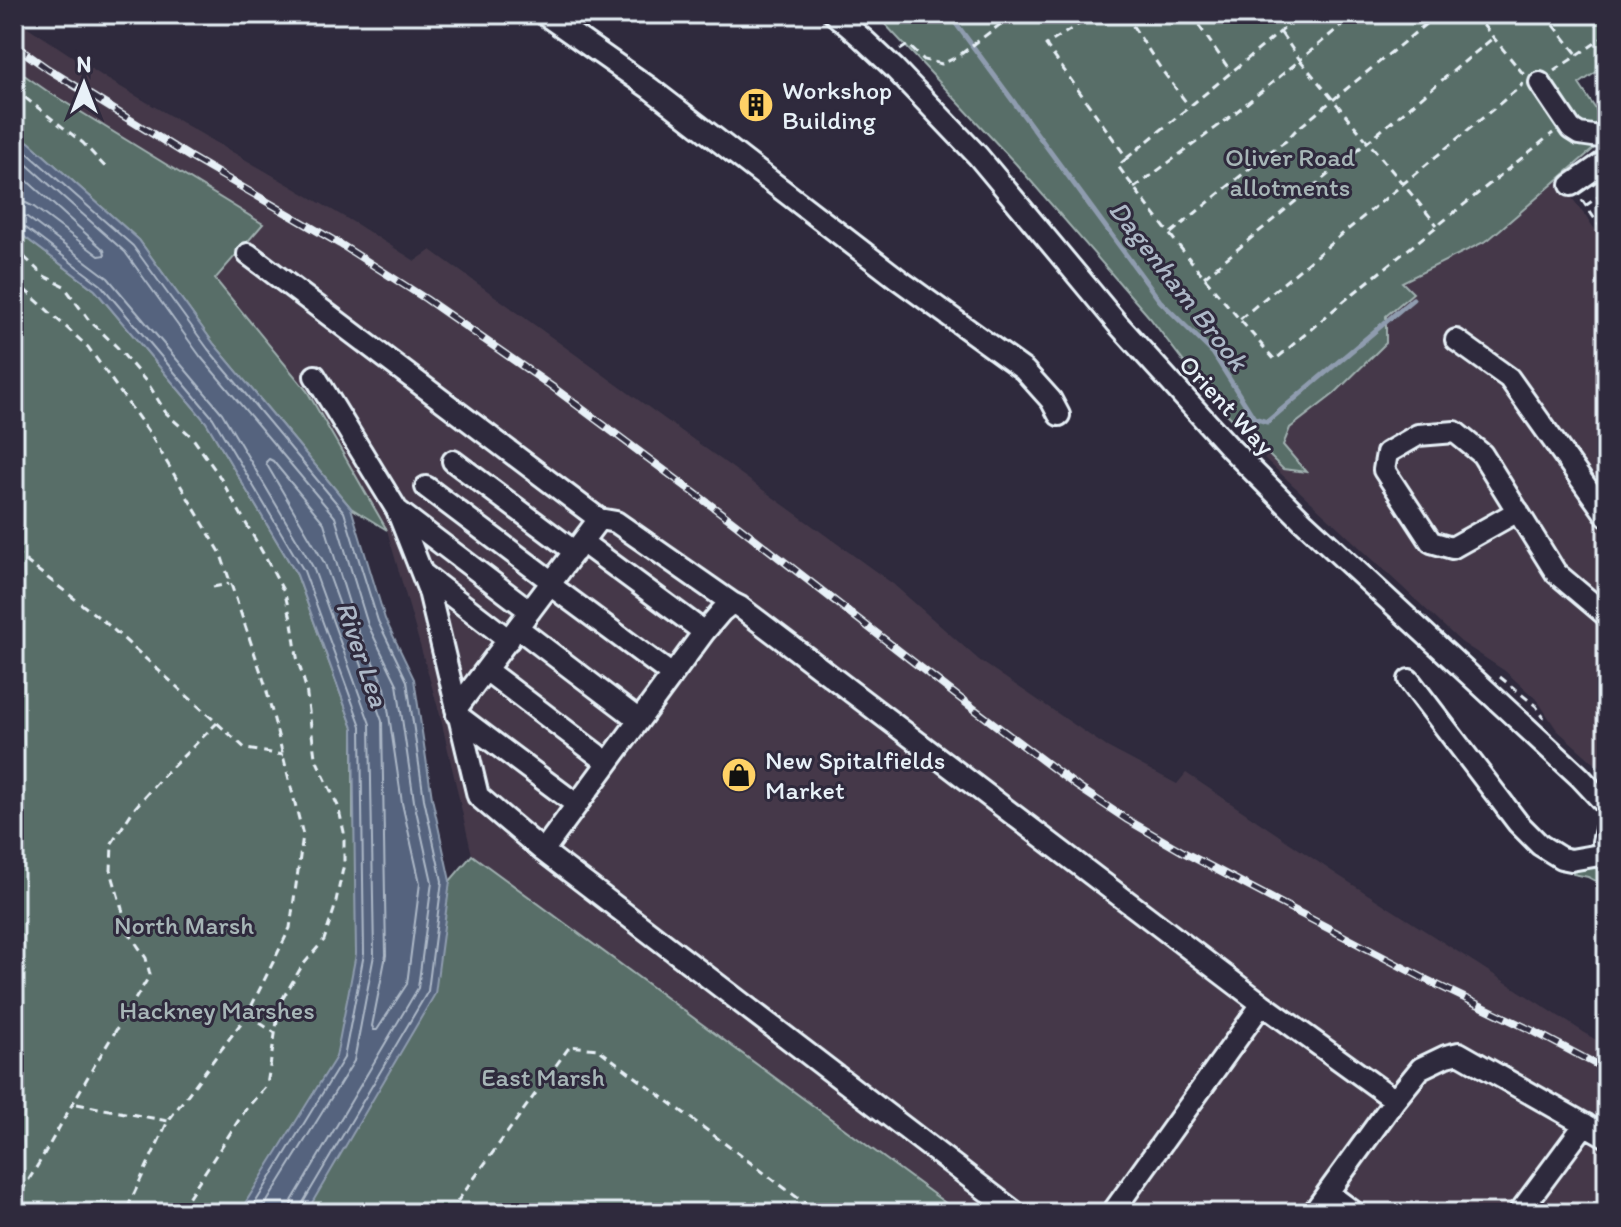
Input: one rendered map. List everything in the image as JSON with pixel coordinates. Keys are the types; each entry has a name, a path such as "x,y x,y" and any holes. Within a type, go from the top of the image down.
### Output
{"street":[{"path":"544,14 651,89 898,279 1024,370 1045,392 1059,415"},
{"name":"Orient Way","path":"834,14 894,68 978,156 1117,323 1231,449 1303,521 1580,777 1607,806"},
{"path":"1531,81 1571,129 1579,134 1607,138"},
{"path":"1571,185 1607,160"},
{"path":"248,254 599,519 616,522 740,607 1262,1004 1395,1100"},
{"path":"1456,340 1509,378 1607,516"},
{"path":"315,376 397,510 429,591 478,796 543,851 1016,1213"},
{"path":"1518,511 1452,548 1431,542 1384,470 1387,453 1418,435 1455,432 1482,454 1518,511 1556,573 1607,616"},
{"path":"453,461 704,632"},
{"path":"426,487 672,675"},
{"path":"397,510 519,626 639,720"},
{"path":"456,712 599,519"},
{"path":"422,573 519,626"},
{"path":"543,851 704,632 732,603"},
{"path":"486,670 607,762"},
{"path":"1409,680 1518,823 1540,845 1561,858 1571,860 1606,856 1603,842 1607,826"},
{"path":"456,712 576,804"},
{"path":"1112,1213 1262,1004"},
{"path":"1313,1213 1421,1068 1446,1056 1459,1053 1607,1137"},
{"path":"1519,1213 1585,1124"},
{"path":"1328,1193 1355,1213"}],"path":[{"path":"1003,14 1007,19"},
{"path":"894,54 908,45 924,60 942,64 961,54 1014,14"},
{"path":"1095,14 1046,45 1127,158"},
{"path":"1125,14 1190,106"},
{"path":"1191,14 1231,72"},
{"path":"1302,14 1118,166 1204,277 1275,360 1560,128"},
{"path":"1134,188 1225,121 1355,14"},
{"path":"1171,233 1438,14"},
{"path":"1474,14 1531,81"},
{"path":"1545,14 1577,54"},
{"path":"1280,32 1438,225"},
{"path":"1239,319 1521,86 1607,35"},
{"path":"1204,277 1493,38"},
{"path":"14,89 83,143 107,169"},
{"path":"1585,206 1607,191"},
{"path":"1593,217 1607,237"},
{"path":"14,247 44,276 64,286 88,319 149,385 166,413 192,437 218,474 285,594 306,688 315,757 338,806 344,832 344,864 334,910 324,940 302,966 280,1003 267,1085 246,1109 178,1213"},
{"path":"14,280 88,347 150,434 220,552 265,684 303,835 290,928 247,1015 168,1121 125,1213"},
{"path":"14,552 106,623 246,749 283,755"},
{"path":"213,587 231,583"},
{"path":"1495,673 1536,706 1550,727"},
{"path":"27,1213 14,1204 150,975 146,958 129,933 111,871 112,843 134,809 160,779 217,723"},
{"path":"247,1015 275,1033"},
{"path":"449,1213 570,1046 598,1049 818,1213"},
{"path":"77,1104 168,1121"}],"shaded area":[{"name":"New Spitalfields Market","path":"14,18 107,79 415,261 431,250 893,584 979,660 1107,747 1177,784 1186,773 1333,872 1607,1047 1607,1213 959,1213 472,855 440,715 387,530 307,391 215,279 262,224 14,68"},
{"path":"1559,180 1607,246 1607,770 1593,762 1557,730 1537,700 1505,671 1461,642 1264,458 1281,443 1270,412 1412,294 1402,283 1488,240"}],"green space":[{"name":"Oliver Road allotments","path":"873,14 1607,14 1607,53 1597,60 1602,68 1579,84 1607,126 1606,143 1598,145 1488,240 1402,282 1413,293 1386,316 1386,343 1334,394 1290,428 1283,445 1306,472 1283,469 1213,400 1150,318 1016,164"},
{"path":"14,68 263,224 215,279 307,391 387,530 351,508 214,344 139,240 14,131"},
{"name":"North Marsh","path":"14,229 95,290 206,422 297,575 353,728 353,818 450,881 472,855 959,1213 14,1213"},
{"path":"1571,865 1600,870 1607,876 1607,887 1588,877 1573,874"}],"water":[{"name":"River Lea","path":"14,131 139,240 214,344 351,508 385,619 414,679 432,798 450,881 435,994 306,1213 239,1213 336,1057 356,954 353,728 297,575 206,422 95,290 14,229"}],"waterway":[{"name":"Dagenham Brook","path":"949,14 1160,301 1213,353 1254,418 1267,422 1413,299"}],"railway":[{"path":"14,45 190,157 340,244 554,388 961,699 1126,819 1427,980 1607,1070"}],"place":[{"name":"Workshop Building","path":"756,105"},
{"name":"New Spitalfields Market","path":"739,775"}],"park label":[{"name":"Hackney Marshes","path":"217,1010"},
{"name":"East Marsh","path":"543,1077"}]}
